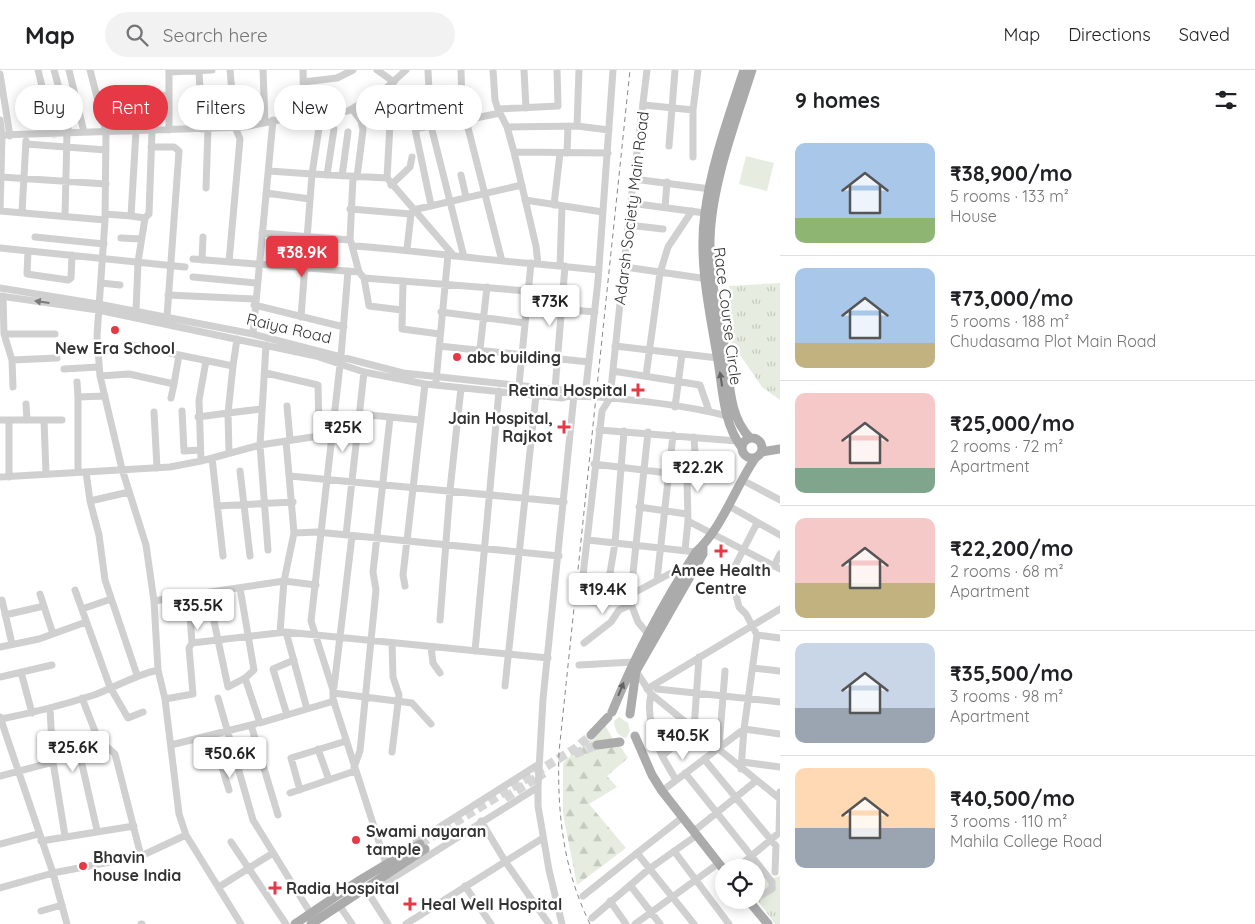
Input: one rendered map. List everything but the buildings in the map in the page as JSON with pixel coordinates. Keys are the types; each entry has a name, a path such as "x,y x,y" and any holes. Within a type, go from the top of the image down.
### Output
{"main road":[{"name":"Race Course Circle","path":"744,70 725,129 710,189 705,214 703,247 737,421 750,438"},
{"name":"Race Course Circle","path":"745,476 741,447 726,415 709,279 712,215 733,130 752,70"},
{"path":"591,735 610,714 648,634 682,574 729,506 759,454 760,441 750,438 743,442 741,447 747,456 759,454 780,449"},
{"path":"630,714 633,667 703,554 699,550"},
{"path":"635,736 652,775 662,791 715,859"},
{"path":"597,744 620,742"},
{"path":"314,920 386,864 420,847"},
{"path":"295,924 314,920 367,890 420,847"},
{"path":"758,909 768,924"}],"street":[{"path":"37,70 54,134"},
{"path":"54,70 64,106 68,133 65,216"},
{"path":"69,70 84,132"},
{"path":"90,70 94,85"},
{"path":"178,130 170,130 169,71 212,70"},
{"path":"230,70 231,85"},
{"path":"253,334 254,302 273,120 265,122 263,70"},
{"path":"303,70 303,85"},
{"path":"303,82 337,78 353,70"},
{"path":"377,70 394,82"},
{"path":"390,85 406,70"},
{"path":"461,70 461,85"},
{"path":"493,70 495,100 507,127 514,152 525,200 535,263 528,290 519,385"},
{"path":"524,70 526,108"},
{"path":"482,116 499,111 558,106 557,70"},
{"path":"577,126 579,70"},
{"path":"585,396 599,270 613,70"},
{"name":"Adarsh Society Main Road","path":"610,579 605,603 580,601 599,430 602,411 610,398 630,203 647,70"},
{"path":"669,146 675,70"},
{"path":"693,157 693,110 698,70"},
{"path":"199,71 200,85"},
{"path":"428,71 429,85"},
{"path":"0,74 4,136 0,211 65,216 131,216 145,218"},
{"path":"644,105 693,110"},
{"path":"346,110 356,107"},
{"path":"352,109 361,121 363,130 350,209 352,243 369,306 402,310"},
{"path":"0,120 4,136"},
{"path":"554,205 568,126"},
{"path":"507,127 577,126 609,130"},
{"path":"4,136 136,130 131,216"},
{"path":"136,311 141,239 145,218 149,214 152,130"},
{"path":"205,130 206,188"},
{"path":"229,262 240,139 236,130"},
{"path":"301,317 312,174 319,130"},
{"path":"327,175 334,130"},
{"path":"390,130 389,181 412,212 451,255"},
{"path":"415,130 431,204"},
{"path":"432,130 464,257"},
{"path":"469,130 502,262"},
{"path":"106,132 104,244 98,307 100,376 122,469 146,545 154,601 158,670 165,699 178,807 186,835 241,924"},
{"path":"342,176 348,132"},
{"path":"22,212 26,136"},
{"path":"26,144 106,150"},
{"path":"151,147 174,147 179,151 177,208 170,266 167,318"},
{"path":"514,152 608,153"},
{"path":"269,171 389,181 410,167 412,157"},
{"path":"461,175 466,197"},
{"path":"1,177 106,184"},
{"path":"634,179 710,189"},
{"path":"665,207 667,182"},
{"path":"350,209 412,212 431,204 522,186"},
{"path":"266,193 310,199"},
{"path":"525,200 603,212"},
{"path":"630,203 705,214"},
{"path":"555,389 562,310 562,207"},
{"path":"646,376 660,273 668,247 692,211"},
{"path":"407,249 412,212"},
{"path":"628,225 663,229"},
{"path":"262,233 407,249 502,262 535,263 599,270"},
{"path":"36,237 104,244"},
{"path":"203,237 198,260 305,267 348,271 403,281 528,290"},
{"path":"121,238 141,239"},
{"path":"0,248 185,267"},
{"path":"28,251 27,274 68,280 71,278 72,255"},
{"path":"436,381 441,312 451,255"},
{"path":"624,267 709,279"},
{"path":"348,271 341,359 311,622 333,691 334,701 346,741 386,864"},
{"path":"193,277 256,283"},
{"path":"403,281 402,329 440,334"},
{"path":"101,283 120,285"},
{"path":"480,349 486,287"},
{"name":"Raiya Road","path":"0,288 98,307 266,345 341,359 364,372 425,384 436,381 519,385 555,389 572,395 709,411 726,415 737,421"},
{"path":"168,294 254,302 301,317 344,327"},
{"path":"2,296 2,321 12,360 13,387"},
{"name":"Raiya Road","path":"2,296 136,311 253,334 341,359 461,388 562,398 572,395"},
{"path":"527,306 595,312"},
{"path":"441,312 525,322"},
{"path":"4,334 55,334"},
{"path":"229,453 228,413 237,338"},
{"path":"266,345 266,374 261,409 260,445 268,550"},
{"path":"136,346 233,366"},
{"path":"439,346 522,353 589,362"},
{"path":"615,346 718,358"},
{"path":"675,407 682,354"},
{"path":"171,398 179,355"},
{"path":"12,360 57,358"},
{"path":"201,462 198,417 206,361"},
{"path":"64,369 99,367"},
{"path":"613,371 678,381 702,387 709,411"},
{"path":"333,691 349,536 350,481 364,372"},
{"path":"100,376 129,374 174,384"},
{"path":"266,374 318,384 319,435"},
{"path":"77,382 78,472"},
{"path":"405,586 403,575 406,541 425,384"},
{"path":"440,620 450,490 461,388"},
{"path":"475,651 483,548 499,391"},
{"path":"505,686 536,395"},
{"path":"562,924 543,838 538,806 538,787 572,395"},
{"path":"78,397 105,396"},
{"path":"26,404 26,420"},
{"path":"287,406 294,533 284,581 283,632 294,660 307,709"},
{"path":"198,417 261,409"},
{"path":"182,411 184,451 200,450"},
{"path":"154,412 157,468"},
{"path":"360,414 420,420"},
{"path":"355,769 360,752 376,590 373,572 390,418"},
{"path":"0,420 62,420"},
{"path":"9,420 9,477"},
{"path":"44,420 46,474"},
{"path":"599,430 648,432 694,437 741,447"},
{"path":"624,432 616,543 610,579 630,578"},
{"path":"648,432 630,578 630,605 638,622 648,634"},
{"path":"0,477 157,468 201,462 260,445 332,434"},
{"path":"657,580 672,435"},
{"path":"594,464 684,475 692,474 696,470 694,437"},
{"path":"212,458 223,556"},
{"path":"240,471 250,556"},
{"path":"86,472 90,501 99,535 105,580 138,675"},
{"path":"684,475 687,482 685,550"},
{"path":"290,476 413,486 564,502"},
{"path":"745,476 780,500"},
{"path":"90,501 129,492"},
{"path":"216,506 293,502"},
{"path":"729,506 780,535"},
{"path":"639,507 665,510 687,517 711,533 777,567 780,554"},
{"path":"734,568 757,523"},
{"path":"294,533 321,533 558,556"},
{"path":"588,540 699,550"},
{"path":"630,595 674,572 682,574"},
{"path":"190,595 284,581 316,585"},
{"path":"208,592 228,687 254,670 240,588"},
{"path":"75,590 110,687 130,722 143,712"},
{"path":"40,594 53,634"},
{"path":"736,596 740,607 746,614 757,636 744,729 742,765"},
{"path":"154,601 177,597"},
{"path":"82,609 111,599"},
{"path":"2,600 12,644"},
{"path":"584,643 611,622 619,610 630,605"},
{"path":"5,615 44,606"},
{"path":"676,780 662,756 652,731 649,703 651,689 699,657 780,609"},
{"path":"165,699 193,694 189,648 192,643 190,617"},
{"path":"0,647 53,634 86,622"},
{"path":"192,643 283,632 548,658"},
{"path":"757,636 780,638"},
{"path":"392,643 393,677 399,692 392,752"},
{"path":"431,647 433,662 440,673"},
{"path":"662,756 694,729 699,657"},
{"path":"286,715 273,668 294,660"},
{"path":"0,677 52,665"},
{"path":"580,665 633,667 651,689 694,729 742,765 756,781 780,797 780,833 748,859"},
{"path":"753,668 780,671"},
{"path":"67,924 53,873 0,718 50,709 138,675 158,670"},
{"path":"718,748 725,671"},
{"path":"21,672 32,713"},
{"path":"244,678 260,723"},
{"path":"651,689 780,702"},
{"path":"333,691 412,703 430,724"},
{"path":"82,698 98,740 115,754 141,856"},
{"path":"218,698 252,820 314,920"},
{"path":"171,745 260,723 334,701"},
{"path":"50,709 53,762 65,836"},
{"path":"251,725 278,815"},
{"path":"662,791 744,729 780,734"},
{"path":"212,735 230,790"},
{"path":"97,830 78,747 98,740"},
{"path":"300,790 291,758 346,741"},
{"path":"318,749 329,780"},
{"path":"704,759 778,848 775,872"},
{"path":"0,776 53,762"},
{"path":"420,847 416,842 539,764"},
{"path":"742,765 780,767"},
{"path":"290,793 355,769"},
{"path":"684,774 772,882 772,889"},
{"path":"592,918 649,869 674,852 716,813 756,781"},
{"path":"388,924 367,890 538,787"},
{"path":"582,896 683,817"},
{"path":"481,821 505,861 549,924"},
{"path":"0,844 40,837 65,836 134,826"},
{"path":"0,888 53,873 141,856 186,835"},
{"path":"406,924 543,838"},
{"path":"230,842 286,924"},
{"path":"674,852 729,924"},
{"path":"219,887 273,853"},
{"path":"637,853 694,924"},
{"path":"635,924 696,880 715,869"},
{"path":"630,885 660,924"},
{"path":"465,886 490,924"},
{"path":"765,893 772,889 780,890"},
{"path":"610,901 626,924"},
{"path":"41,911 62,905"},
{"path":"339,905 352,924"}],"green space":[{"path":"746,156 774,163 767,191 739,184"},
{"path":"780,283 780,400 762,387 732,343 729,286"},
{"path":"619,717 628,723 630,731 626,738 620,736 616,730 614,721"},
{"path":"605,725 615,743 597,743 582,748"},
{"path":"596,743 618,743 628,758 607,776 617,787 589,804 626,848 577,885 563,814 563,763 579,748"},
{"path":"780,876 780,924 775,924 764,909 765,881"}],"tunnel":[{"path":"420,844 576,748 591,735"},
{"path":"574,754 597,745"},
{"path":"505,798 544,773"}],"railway":[{"path":"590,924 573,882 564,840 559,796 559,752 630,70"}],"place":[{"name":"New Era School","path":"115,330"},
{"name":"abc building","path":"457,357"},
{"name":"Retina Hospital","path":"638,390"},
{"name":"Jain Hospital, Rajkot","path":"564,427"},
{"name":"Amee Health Centre","path":"721,551"},
{"name":"Swami nayaran tample","path":"356,840"},
{"name":"Bhavin house India","path":"83,866"},
{"name":"Radia Hospital","path":"275,888"},
{"name":"Heal Well Hospital","path":"410,904"}]}
